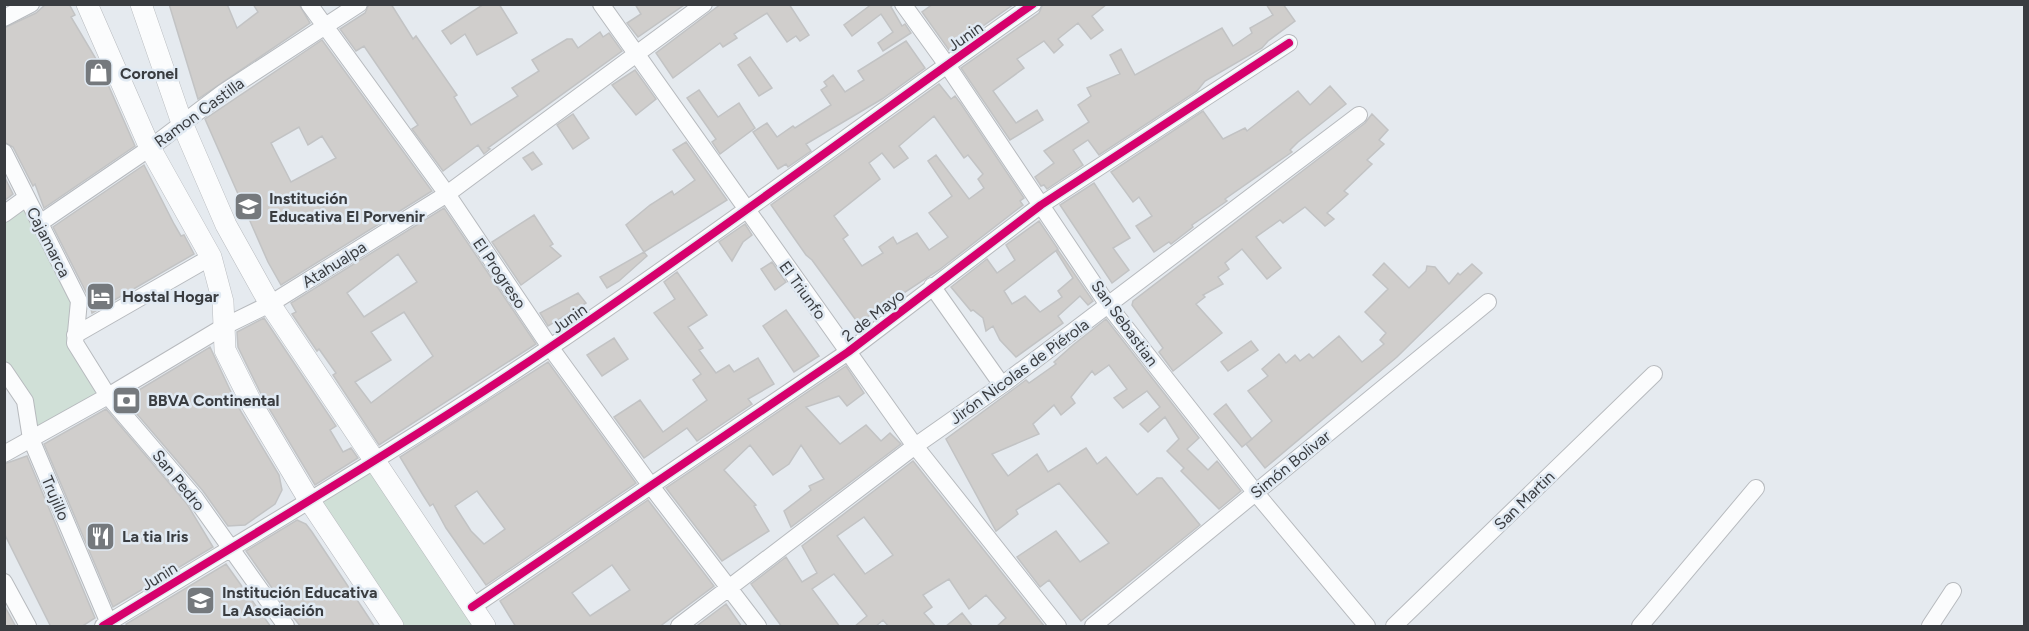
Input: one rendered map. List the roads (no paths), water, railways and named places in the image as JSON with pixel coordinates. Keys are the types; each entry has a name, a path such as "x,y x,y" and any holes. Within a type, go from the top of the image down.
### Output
{"main road":[{"path":"87,4 150,147 211,257 223,302 225,350 234,369 253,406 309,500 393,627"},
{"path":"141,4 182,123 226,225 270,304 485,627"}],"street":[{"path":"4,18 30,4"},
{"name":"El Progreso","path":"309,4 447,194 550,347 651,486 731,588 758,627"},
{"name":"Ramon Castilla","path":"40,223 150,147 224,92 326,28 359,4"},
{"name":"El Triunfo","path":"601,4 915,446 1058,627"},
{"name":"Atahualpa","path":"4,454 108,396 223,327 270,304 447,194 704,4"},
{"name":"San Sebastian","path":"903,4 947,65 1108,305 1255,492 1366,627"},
{"name":"Junin","path":"107,625 375,460 550,347 746,211 1033,4"},
{"name":"2 de Mayo","path":"472,606 848,352 932,286 1041,206 1289,43"},
{"name":"Jirón Nicolas de Piérola","path":"679,627 915,446 1002,385 1359,115"},
{"name":"Cajamarca","path":"4,152 79,301 75,334"},
{"path":"4,214 26,198"},
{"path":"75,334 211,257"},
{"path":"932,286 1002,385"},
{"name":"Simón Bolivar","path":"1094,627 1488,302"},
{"name":"San Pedro","path":"75,334 75,343 108,396 195,498 286,627"},
{"name":"Trujillo","path":"4,370 25,400 31,439 107,625"},
{"name":"San Martin","path":"1394,627 1654,374"},
{"path":"1649,624 1756,488"},
{"path":"4,582 28,627"},
{"path":"1930,627 1953,591"}],"place":[{"name":"Coronel","path":"99,73"},
{"name":"Institución Educativa El Porvenir","path":"248,207"},
{"name":"Hostal Hogar","path":"101,296"},
{"name":"BBVA Continental","path":"127,400"},
{"name":"La tia Iris","path":"101,536"},
{"name":"Institución Educativa La Asociación","path":"201,601"}]}
